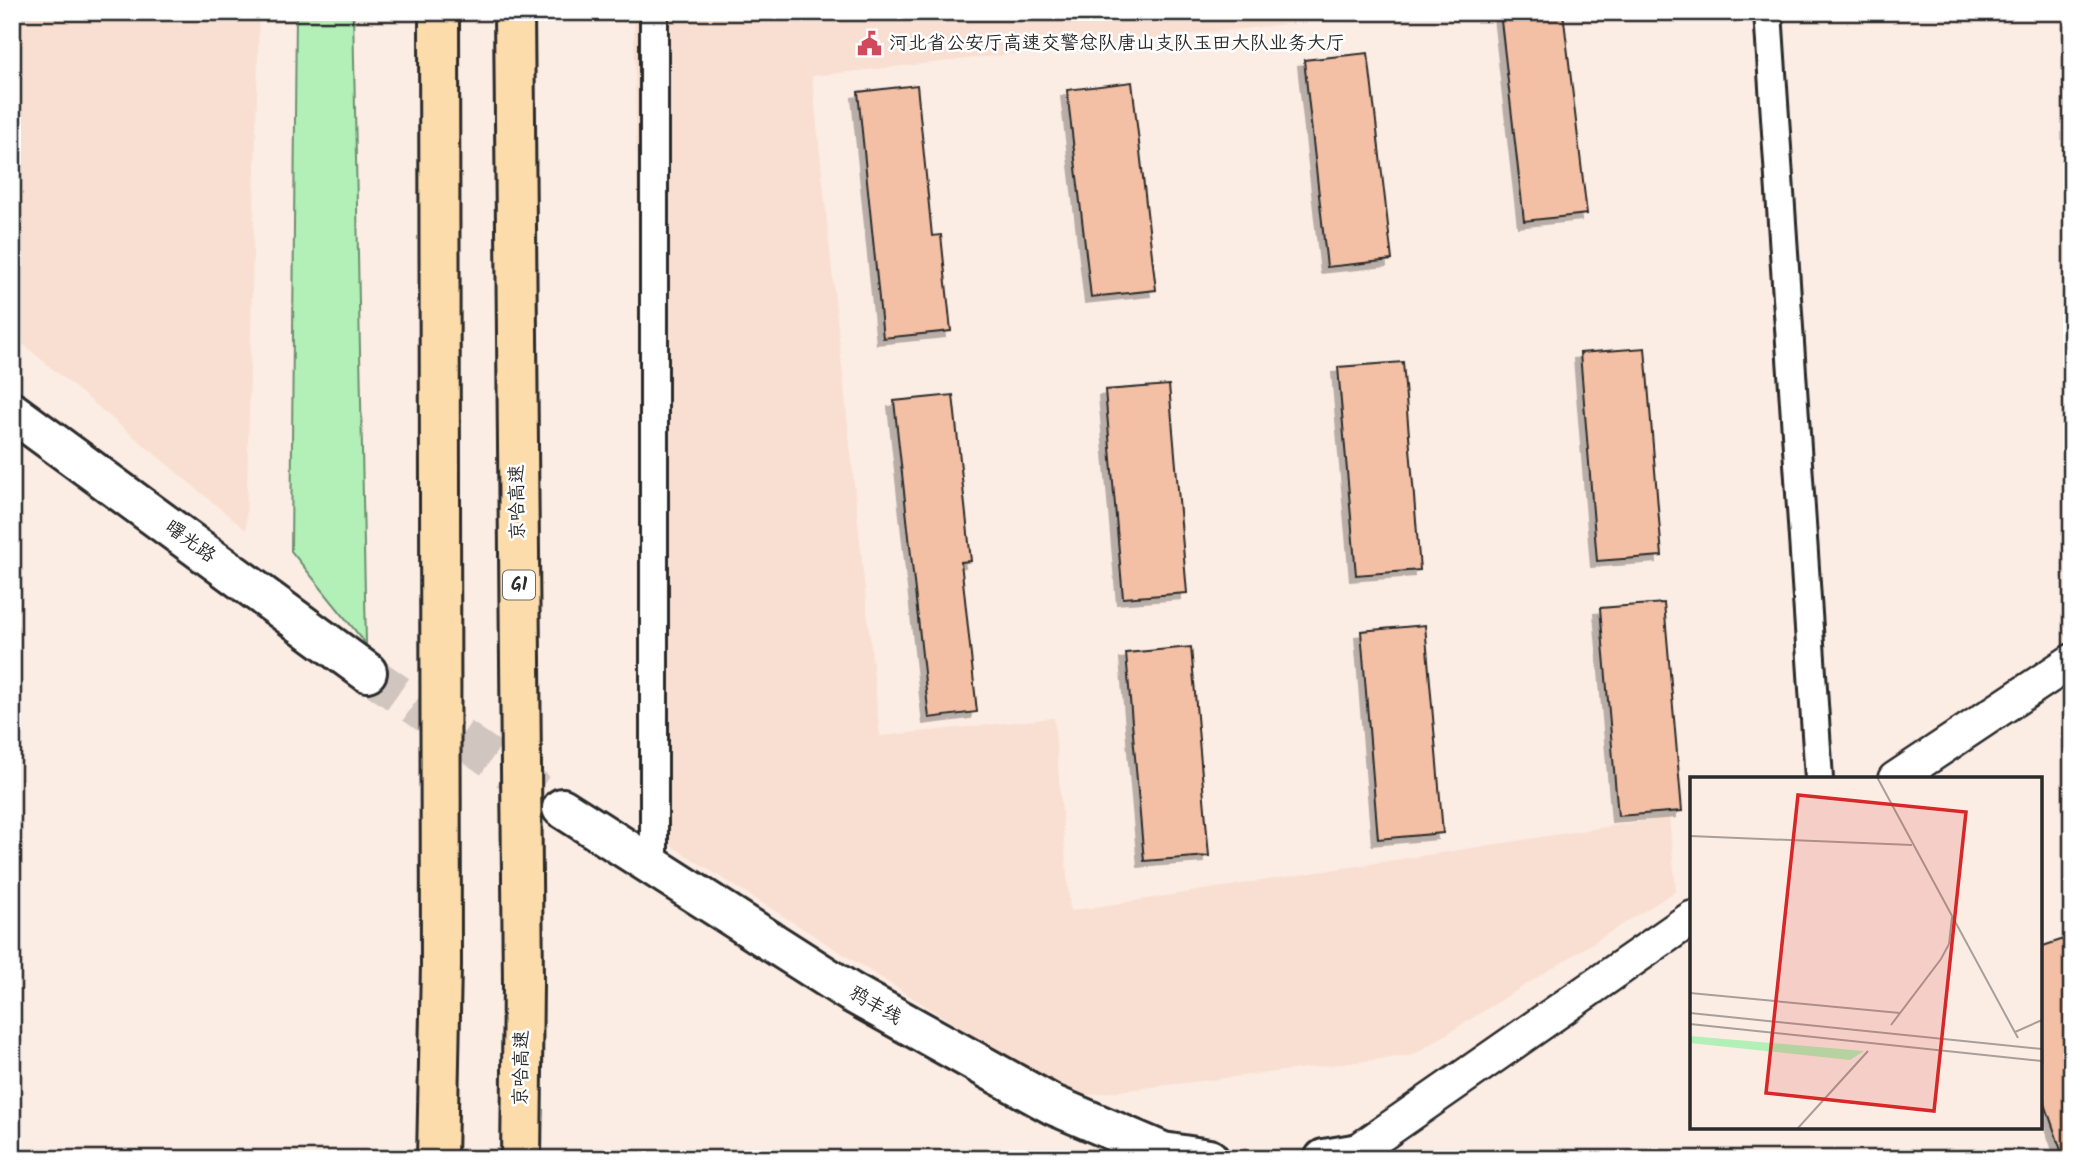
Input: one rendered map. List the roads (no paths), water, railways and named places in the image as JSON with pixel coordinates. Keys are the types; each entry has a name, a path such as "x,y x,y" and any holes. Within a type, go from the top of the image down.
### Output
{"highway":[{"path":"437,1159 441,965 439,12"},
{"name":"京哈高速","path":"514,15 523,984 521,1159"}],"main road":[{"name":"曙光路","path":"12,412 367,672"},
{"name":"鸦丰线","path":"562,808 850,992 1053,1105 1163,1152 1209,1159"}],"street":[{"path":"654,12 654,866"},
{"path":"1768,12 1819,777"},
{"path":"1898,777 2072,661"},
{"path":"1342,1157 1690,919"}],"tunnel":[{"path":"367,672 562,808"}],"place":[{"name":"河北省公安厅高速交警总队唐山支队玉田大队业务大厅","path":"869,44"}]}
